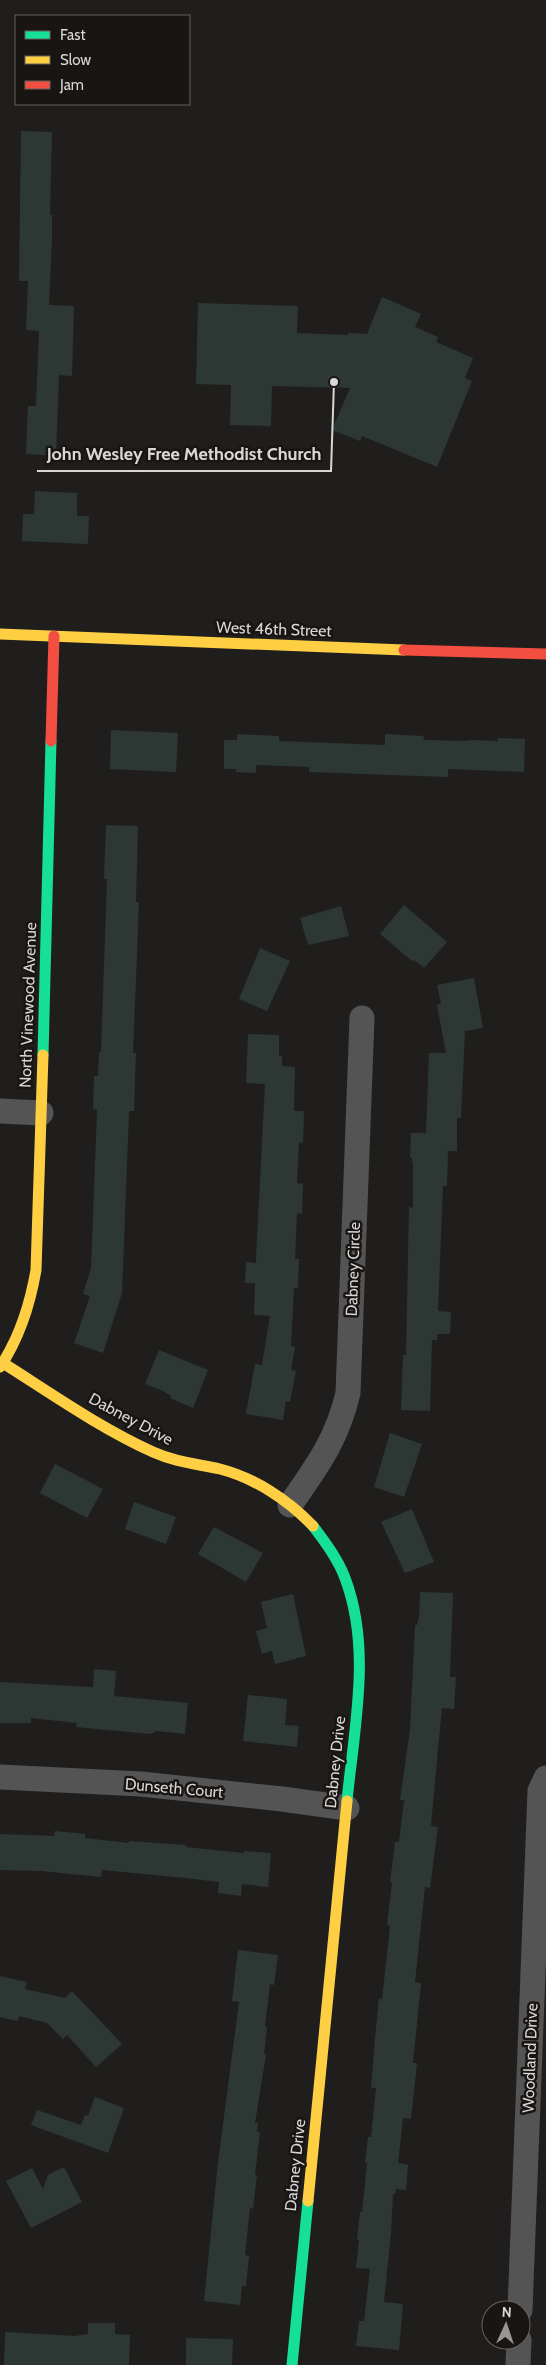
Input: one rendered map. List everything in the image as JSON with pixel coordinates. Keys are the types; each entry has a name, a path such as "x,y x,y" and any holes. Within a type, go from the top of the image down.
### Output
{"street":[{"name":"West 46th Street","path":"0,634 314,648 546,654"},
{"name":"North Vinewood Avenue","path":"1,1365 27,1311 35,1278 54,636"},
{"name":"Dabney Circle","path":"290,1505 328,1449 337,1432 348,1393 362,1018"},
{"path":"0,1111 41,1113"},
{"name":"Dabney Drive","path":"1,1365 157,1454 184,1463 233,1473 260,1485 290,1505 314,1526 334,1554 352,1592 357,1614 361,1657 292,2365"},
{"name":"Dunseth Court","path":"0,1777 141,1784 298,1800 347,1808"},
{"name":"Woodland Drive","path":"520,2300 540,1791 546,1778"},
{"path":"518,2365 519,2350"}],"building":[{"path":"21,131 52,132 50,215 52,215 52,240 49,305 74,306 72,376 59,375 56,456 26,454 28,406 36,406 39,331 26,330 28,281 19,281"},
{"path":"382,297 421,314 415,327 438,337 436,342 473,358 465,378 472,381 437,467 362,436 360,441 332,430 350,388 272,386 271,426 230,425 231,385 196,384 198,303 298,306 297,333 348,335 348,333 367,334"},
{"path":"35,491 77,493 77,516 89,516 88,544 22,541 23,514 34,514"},
{"path":"111,730 178,733 176,772 110,769"},
{"path":"237,734 279,736 279,741 385,745 385,734 424,736 423,740 498,741 498,738 525,739 524,772 448,769 448,777 309,772 309,767 256,765 256,773 236,772 236,769 224,769 224,740 237,740"},
{"path":"106,825 138,826 136,902 139,902 133,1053 136,1053 134,1111 129,1111 122,1293 103,1353 74,1343 90,1296 83,1294 91,1268 97,1110 93,1109 94,1076 98,1076 99,1052 101,1052 107,879 104,879"},
{"path":"404,905 447,942 424,968 414,960 412,961 380,934"},
{"path":"341,906 349,936 308,945 300,918"},
{"path":"260,948 290,961 267,1011 239,999"},
{"path":"474,978 483,1028 465,1031 461,1118 457,1118 457,1151 448,1151 447,1186 443,1186 438,1311 451,1312 450,1334 437,1334 437,1340 432,1340 430,1411 401,1410 403,1355 406,1355 409,1207 413,1208 413,1167 412,1158 410,1158 411,1133 426,1133 429,1053 446,1053 437,1005 441,1004 437,985"},
{"path":"248,1034 279,1035 279,1056 282,1056 282,1066 295,1067 294,1111 304,1111 303,1143 299,1142 297,1183 303,1184 302,1214 297,1213 295,1259 299,1259 298,1288 294,1288 291,1346 295,1347 291,1370 296,1371 290,1402 286,1401 283,1420 246,1414 255,1364 262,1365 270,1316 254,1315 255,1283 245,1283 246,1262 256,1263 265,1084 246,1083"},
{"path":"159,1350 208,1370 193,1408 170,1398 171,1396 163,1391 145,1384"},
{"path":"390,1433 422,1444 404,1497 374,1487"},
{"path":"55,1464 103,1489 87,1518 40,1493"},
{"path":"134,1502 176,1517 166,1544 125,1529"},
{"path":"412,1509 434,1562 405,1573 381,1522"},
{"path":"214,1527 263,1553 246,1582 198,1554"},
{"path":"420,1592 453,1593 450,1677 456,1677 454,1709 442,1708 431,1826 438,1827 430,1888 425,1887 415,1982 421,1983 413,2063 417,2063 411,2119 403,2118 398,2163 408,2165 406,2190 396,2189 395,2194 393,2194 384,2302 403,2304 399,2350 356,2346 359,2321 364,2321 370,2269 356,2268 359,2240 357,2240 367,2163 365,2163 368,2137 371,2137 376,2088 371,2088 379,1998 382,1999 390,1926 387,1925 392,1883 390,1882 395,1842 399,1842 404,1800 400,1800 410,1729 415,1625 417,1625 419,1617"},
{"path":"293,1594 306,1656 275,1664 272,1651 262,1654 256,1631 267,1628 261,1602"},
{"path":"94,1669 116,1671 114,1696 188,1703 185,1734 157,1731 150,1734 76,1727 77,1723 31,1718 31,1723 0,1723 0,1682 93,1687"},
{"path":"248,1695 287,1699 285,1725 299,1726 297,1747 243,1741"},
{"path":"55,1831 85,1834 85,1838 129,1843 129,1841 186,1845 185,1847 244,1853 244,1851 271,1853 268,1887 242,1884 241,1896 218,1893 219,1882 185,1878 102,1870 101,1877 41,1871 0,1870 0,1834 54,1836"},
{"path":"238,1950 278,1955 274,1985 270,1984 265,2026 267,2027 264,2054 266,2055 255,2123 258,2123 257,2132 260,2132 255,2175 257,2175 253,2209 250,2208 245,2255 249,2256 246,2286 242,2286 240,2305 204,2301 218,2162 239,2002 232,2001"},
{"path":"0,1976 27,1982 25,1989 65,1998 72,1991 122,2044 96,2067 67,2035 63,2039 47,2023 19,2016 18,2021 0,2017"},
{"path":"95,2097 124,2108 108,2153 31,2125 37,2110 81,2125 85,2115 88,2116"},
{"path":"64,2167 82,2202 31,2228 6,2181 32,2168 43,2189 48,2175"},
{"path":"88,2323 115,2323 115,2334 130,2335 129,2365 4,2365 5,2332 75,2336 88,2334"},
{"path":"186,2338 233,2339 232,2365 186,2365"}],"traffic: fast":[{"path":"43,1055 51,741"},
{"path":"313,1526 331,1551 345,1578 353,1605 358,1633 359,1689 347,1801"},
{"path":"292,2365 308,2201"}],"traffic: slow":[{"path":"0,634 404,650"},
{"path":"0,1367 19,1332 31,1296 36,1270 43,1055"},
{"path":"3,1363 133,1443 161,1455 220,1469 258,1484 293,1507 313,1526"},
{"path":"308,2201 347,1801"}],"traffic: jam":[{"path":"51,741 54,636"},
{"path":"404,650 546,654"}],"place":[{"name":"John Wesley Free Methodist Church","path":"334,382"}]}
